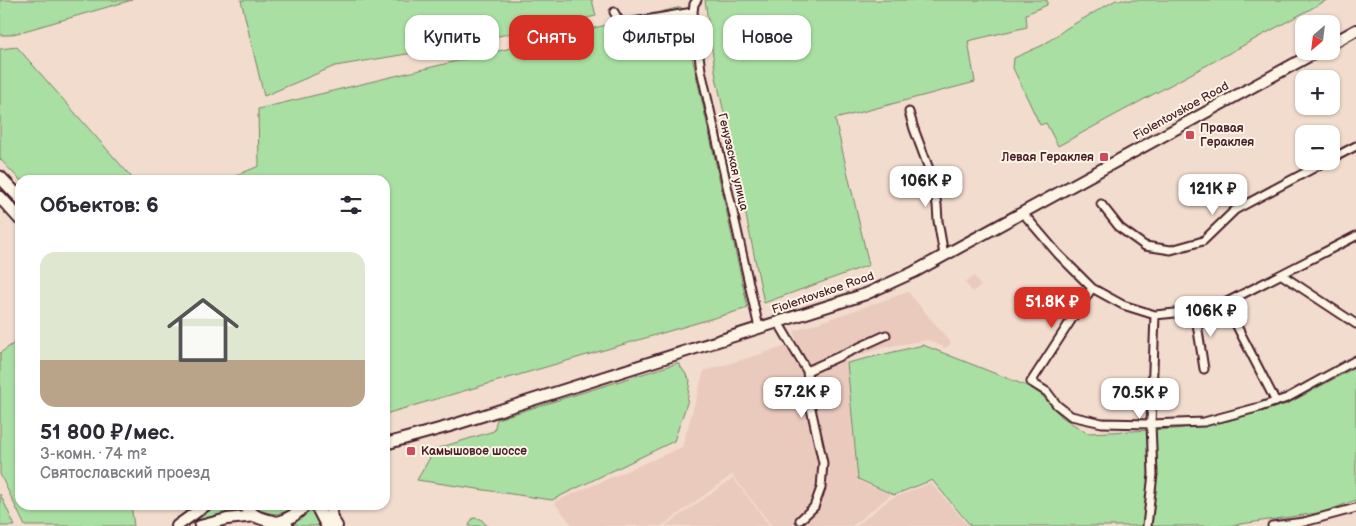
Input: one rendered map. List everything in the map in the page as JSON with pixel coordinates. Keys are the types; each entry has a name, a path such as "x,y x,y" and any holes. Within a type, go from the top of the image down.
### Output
{"main road":[{"path":"1340,39 1356,30"},
{"name":"Fiolentovskoe Road","path":"390,442 450,426 866,294 914,272 1301,60"},
{"path":"0,177 15,193"},
{"path":"0,197 15,214"},
{"path":"390,448 411,436"},
{"path":"178,526 191,510"},
{"path":"178,526 199,510"},
{"path":"249,510 255,516 267,521 283,524 300,510"},
{"path":"319,510 327,526"},
{"path":"331,510 332,518 337,526"},
{"path":"200,526 227,519 255,516"}],"street":[{"name":"Генуэзская улица","path":"697,0 694,4 693,12 701,70 759,328"},
{"path":"614,12 622,24 693,12"},
{"path":"909,112 932,176 944,255"},
{"path":"1340,154 1356,146"},
{"path":"1101,204 1120,228 1145,246 1171,250 1203,241 1235,210 1310,170"},
{"path":"1022,212 1058,254 1092,288 1123,305 1155,315 1195,311 1225,303 1356,236"},
{"path":"1282,275 1356,324"},
{"path":"1092,288 1031,382 1047,392 1057,405 1071,416 1102,423 1204,422 1260,408 1287,398 1356,360"},
{"path":"1225,303 1276,402"},
{"path":"1195,311 1204,368"},
{"path":"1147,526 1153,474 1151,424 1155,315"},
{"path":"778,322 807,371 810,404 823,463 822,488 814,507 800,520"},
{"path":"807,371 886,335"},
{"path":"1272,526 1304,522 1356,508"}],"shaded area":[{"path":"974,276 981,286 972,292 965,282"},
{"path":"908,292 951,343 946,348 928,340 886,347 846,359 857,480 891,495 852,526 772,526 732,475 662,526 573,526 554,502 682,447 704,371 797,343 794,331"},
{"path":"733,478 770,526 665,526"},
{"path":"931,483 969,526 856,526 890,499"}],"green space":[{"path":"0,0 132,0 10,35 0,35"},
{"path":"241,0 592,0 596,16 509,15 509,34 499,36 499,15 405,15 405,54 335,66 264,96"},
{"path":"705,0 1047,0 1047,5 1026,14 1027,27 968,41 975,82 835,119 869,265 764,303 716,77 713,56 713,15 707,15"},
{"path":"1116,0 1327,0 1299,15 1295,15 1295,17 1058,146 1046,123 1040,125 1013,68 1014,58 1043,45 1067,28"},
{"path":"681,7 683,15 648,15"},
{"path":"604,26 604,60 693,60 748,308 390,413 390,175 237,175 259,166 258,109 461,60 499,60 499,51 509,48 509,60 594,60 594,28"},
{"path":"17,47 130,175 15,175 0,159 0,49"},
{"path":"15,342 15,505 0,474 0,353"},
{"path":"923,345 1037,390 1062,417 1087,433 1175,429 1228,421 1287,404 1356,367 1356,500 1324,512 1227,526 971,526 932,480 894,495 858,479 847,363"},
{"path":"678,363 690,380 687,403 674,441 552,500 417,480 435,449 494,431 497,419"},
{"path":"0,494 15,526 0,526"},
{"path":"17,510 132,510 134,526 25,526"},
{"path":"204,510 242,510 244,513 228,515 184,526"},
{"path":"261,510 289,510 274,514"},
{"path":"306,510 314,510 322,526 300,526 291,522"},
{"path":"473,518 481,519 487,526 469,526"}],"place":[{"name":"Правая Гераклея","path":"1190,135"},
{"name":"Левая Гераклея","path":"1104,157"},
{"name":"Камышовое шоссе","path":"411,451"}]}
